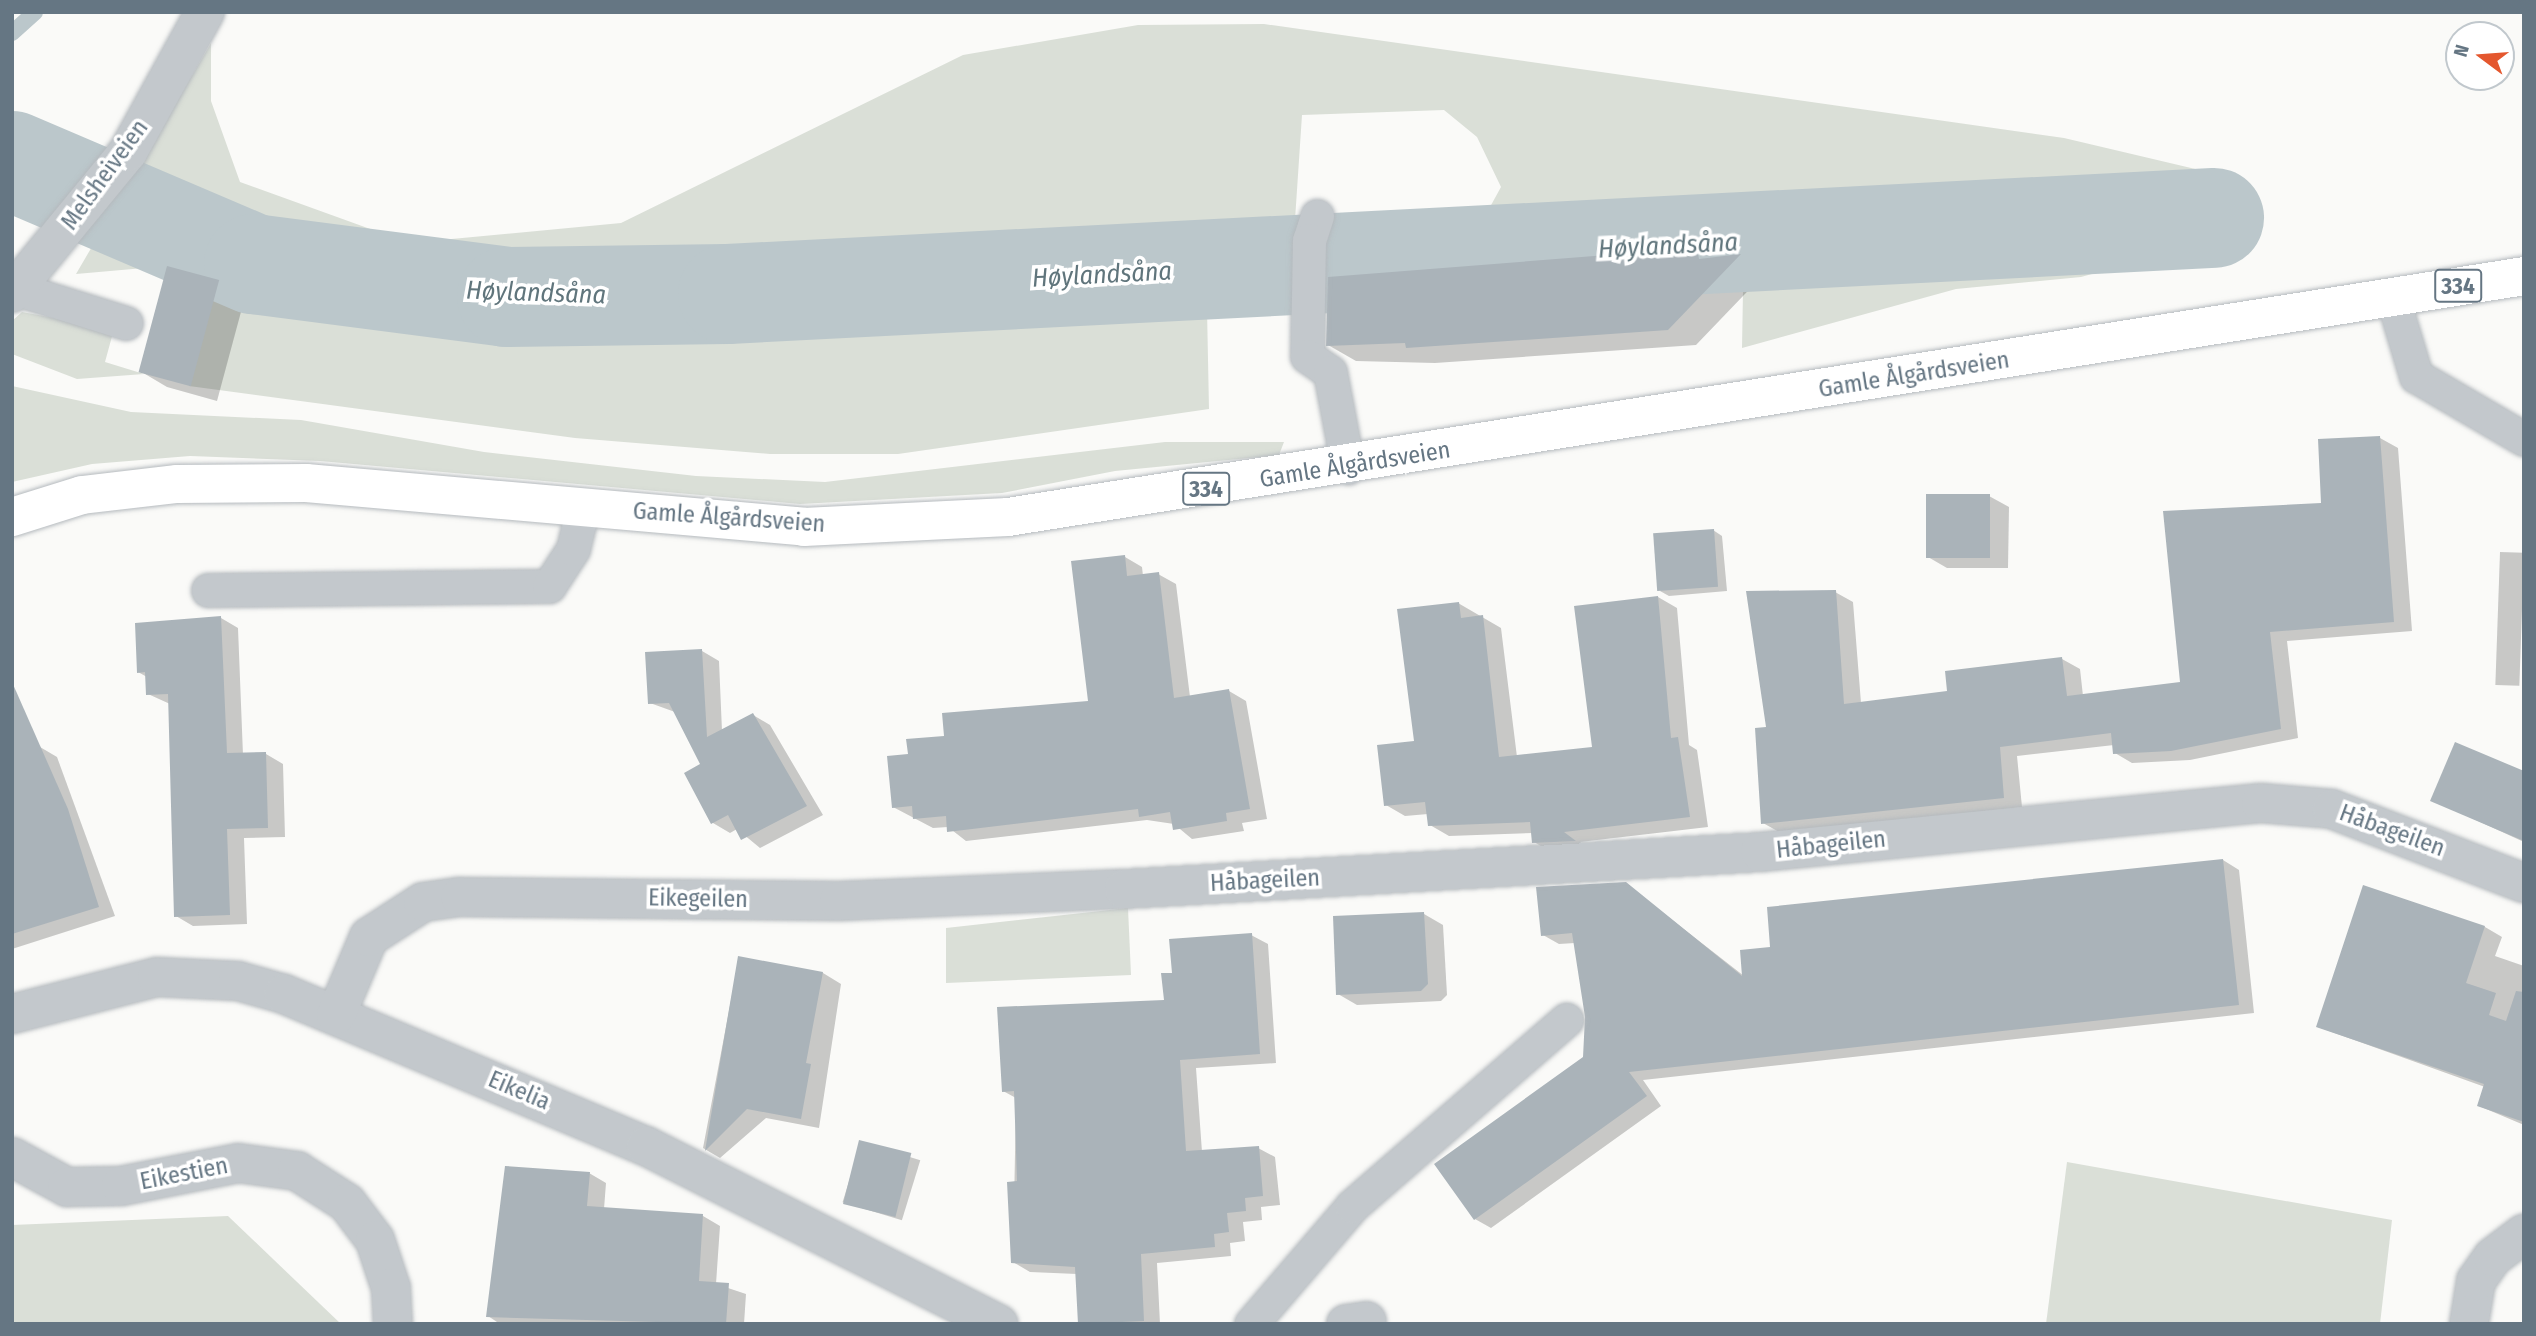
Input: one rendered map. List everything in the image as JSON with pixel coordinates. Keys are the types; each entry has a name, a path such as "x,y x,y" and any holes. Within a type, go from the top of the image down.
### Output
{"main road":[{"name":"Gamle Ålgårdsveien","path":"12,517 82,495 177,484 306,483 804,527 1007,517 1348,467 2524,276"}],"street":[{"name":"Melsheiveien","path":"15,291 111,173 205,12"},
{"name":"Håbageilen","path":"1124,889 1760,852 2261,803 2332,809 2524,883"},
{"name":"Eikegeilen","path":"335,1015 369,937 422,902 460,897 839,901 1124,889"},
{"name":"Eikelia","path":"12,1014 108,985 197,976 238,981 335,1015 646,1146 999,1324"},
{"name":"Eikestien","path":"12,1157 67,1187 121,1186 239,1163 297,1171 347,1203 375,1240 391,1288 393,1324"},
{"path":"2469,1324 2476,1281 2493,1257 2524,1234"}],"lane":[{"path":"1313,228 1307,280 1307,356 1330,372 1348,467"},
{"path":"15,291 126,323"},
{"path":"2392,296 2416,376 2522,432"},
{"path":"208,590 549,586 573,549 583,507"},
{"path":"1251,1324 1352,1206 1566,1020"}],"shaded area":[{"path":"1264,24 2064,138 2225,176 2202,244 2081,277 1956,289 1742,348 1744,234 1505,246 1479,227 1501,187 1477,137 1444,110 1302,115 1290,295 1207,309 1209,409 898,454 770,454 575,438 189,386 218,280 167,266 76,274 211,43 211,101 240,182 409,243 621,223 963,55 1138,25"},
{"path":"22,312 114,329 105,362 144,374 77,379 12,354 12,321"},
{"path":"12,386 131,412 301,420 484,452 696,476 825,482 1165,442 1284,442 1279,455 1115,471 1002,493 800,504 320,461 190,456 92,464 12,482"},
{"path":"1128,908 1131,975 946,983 946,928"},
{"path":"2067,1162 2392,1220 2380,1324 2046,1324"},
{"path":"228,1216 341,1324 12,1324 12,1225"}],"building":[{"path":"1658,251 1658,256 1698,254 1699,259 1741,254 1668,330 1406,348 1405,343 1326,346 1328,277"},
{"path":"167,266 219,280 191,386 139,372"},
{"path":"2380,436 2394,622 2270,632 2281,729 2171,751 2113,754 2111,733 2000,747 2004,798 1761,824 1755,728 1766,727 1746,591 1836,590 1844,704 1947,691 1945,671 2062,657 2067,696 2180,682 2163,511 2321,503 2318,439"},
{"path":"1926,494 1990,494 1990,558 1926,558"},
{"path":"1714,529 1718,587 1657,591 1653,533"},
{"path":"1125,555 1127,576 1159,572 1174,698 1229,689 1250,809 1226,813 1227,821 1173,830 1170,812 1139,817 1138,809 947,832 946,816 913,819 912,806 892,808 887,756 908,754 906,739 944,736 942,713 1088,701 1071,561"},
{"path":"1658,596 1671,738 1678,737 1690,817 1564,832 1576,841 1532,843 1530,822 1428,826 1425,802 1384,806 1377,745 1414,741 1397,609 1459,602 1461,618 1483,615 1499,757 1592,747 1574,606"},
{"path":"221,616 227,753 266,752 268,828 227,829 230,915 174,917 168,694 146,695 145,672 137,673 135,623"},
{"path":"702,649 707,737 753,713 807,806 741,840 728,815 711,824 684,773 700,764 669,703 648,704 645,652"},
{"path":"12,682 68,809 99,907 12,934"},
{"path":"2455,742 2524,771 2524,841 2430,801"},
{"path":"2223,859 2239,1005 1629,1072 1647,1096 1474,1220 1434,1164 1583,1057 1585,1017 1572,933 1541,936 1536,887 1626,882 1742,976 1740,950 1770,947 1767,907"},
{"path":"2363,885 2485,926 2466,983 2496,993 2489,1015 2506,1021 2516,991 2524,992 2524,1122 2477,1106 2484,1084 2316,1027"},
{"path":"1424,912 1428,984 1421,991 1336,995 1333,916"},
{"path":"1252,933 1260,1054 1180,1060 1186,1151 1259,1146 1263,1196 1245,1198 1246,1211 1227,1213 1229,1232 1214,1234 1215,1247 1141,1254 1144,1321 1078,1324 1075,1267 1011,1263 1007,1182 1017,1181 1014,1091 1002,1092 997,1007 1164,1000 1161,973 1172,973 1169,939"},
{"path":"738,956 823,972 806,1063 811,1064 801,1119 747,1109 705,1151"},
{"path":"859,1140 911,1153 895,1217 843,1204"},
{"path":"505,1166 590,1172 587,1206 703,1214 699,1281 729,1283 726,1324 486,1317"}],"waterway":[{"path":"12,33 35,12"},
{"name":"Høylandsåna","path":"12,161 254,264 507,297 728,294 2214,218"}]}
